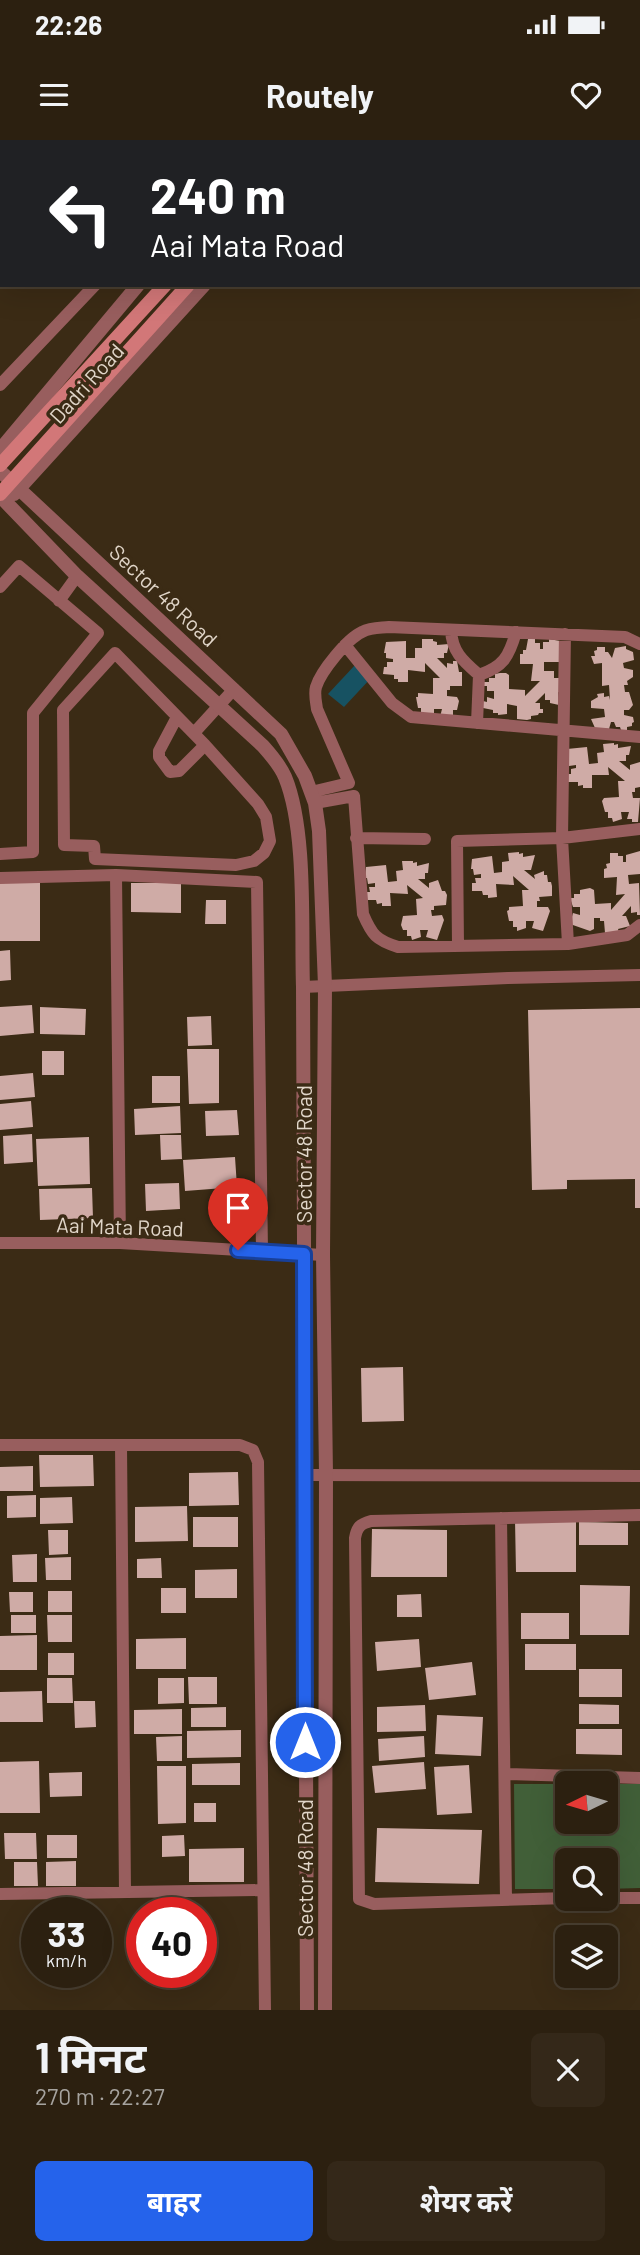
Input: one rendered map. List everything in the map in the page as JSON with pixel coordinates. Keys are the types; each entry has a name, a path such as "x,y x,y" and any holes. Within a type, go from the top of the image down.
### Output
{"main road":[{"path":"0,465 162,287"},
{"path":"172,287 188,302"},
{"path":"1,501 186,287"}],"street":[{"path":"0,385 93,287"},
{"name":"Dadri Road","path":"0,450 136,287"},
{"name":"Dadri Road","path":"1,501 19,488 202,287"},
{"name":"Sector 48 Road","path":"0,471 281,734 305,776 313,797 319,831 326,986 323,1255 326,1474 325,2010"},
{"name":"Sector 48 Road","path":"1,501 77,576 276,760 293,802 299,868 303,988 307,2010"},
{"path":"0,587 19,566 98,633 33,713 33,852 0,853"},
{"path":"59,601 77,576"},
{"path":"313,797 349,783 314,696 321,676 345,645 359,633 372,628 516,632 625,637 640,644"},
{"path":"451,630 452,644 460,659 479,676"},
{"path":"479,676 495,670 510,653 516,632"},
{"path":"565,634 562,838 568,944"},
{"path":"345,645 399,711 411,717 640,737"},
{"path":"116,653 177,717 258,804 266,817 270,841 264,853 254,860 236,865 95,859 94,846 64,845 63,710 116,653"},
{"path":"477,723 479,676"},
{"path":"194,733 234,689"},
{"path":"177,717 159,751 159,757 170,772 179,771 205,745"},
{"path":"313,797 354,796 363,914 371,932 382,942 398,947 568,944 627,934 640,925"},
{"path":"458,946 457,841 562,838 640,829"},
{"path":"356,838 425,839"},
{"path":"0,878 116,875 257,882 262,1252"},
{"path":"116,875 120,1243"},
{"path":"303,988 640,975"},
{"name":"Aai Mata Road","path":"0,1243 120,1243 323,1255"},
{"path":"0,1445 240,1445 253,1450 258,1461 265,2010"},
{"path":"121,1445 125,1892"},
{"path":"304,1475 640,1476"},
{"path":"555,1898 374,1904 359,1899 355,1551 357,1529 362,1523 371,1521 640,1515"},
{"path":"501,1518 506,1899"},
{"path":"505,1774 640,1778"},
{"path":"0,1894 263,1890"},
{"path":"618,1898 640,1898"}],"green space":[{"path":"514,1784 555,1784 555,1834 618,1834 618,1784 640,1784 640,1888 618,1889 618,1848 555,1848 555,1889 515,1889"}],"water":[{"path":"356,664 371,678 344,707 328,694"}],"building":[{"path":"422,639 433,639 437,645 449,644 444,658 437,658 447,668 447,663 453,664 453,661 457,661 459,672 462,672 462,686 450,686 450,690 447,690 447,696 457,697 459,701 457,710 453,710 453,717 440,717 442,709 434,709 434,716 421,714 416,697 418,693 433,694 433,678 440,678 425,663 425,672 408,670 408,682 398,682 394,675 383,674 387,662 393,662 393,659 386,658 384,653 386,642 406,641 406,658 415,658 415,648 422,648"},
{"path":"528,639 535,639 535,643 540,643 540,649 543,649 543,642 549,642 549,639 560,641 561,662 544,662 544,671 554,671 554,678 563,678 561,693 558,692 559,705 545,700 545,693 535,703 540,703 543,713 527,720 517,719 517,706 507,704 507,714 498,715 493,713 493,710 483,708 483,701 487,702 487,697 494,699 494,691 487,691 484,682 495,678 495,674 509,675 509,689 525,690 525,696 540,681 531,681 533,664 520,664 520,654 526,650"},
{"path":"626,646 626,649 633,652 634,660 623,663 624,668 633,670 633,677 627,681 628,685 624,685 633,705 629,710 624,710 624,715 633,717 634,722 627,730 616,727 614,722 611,722 609,729 595,728 591,719 605,717 604,709 591,708 591,701 598,697 597,694 604,693 604,697 609,696 610,700 609,685 602,686 602,663 594,664 591,656 595,656 597,647 605,647 605,652 612,658 615,648"},
{"path":"603,744 618,744 618,748 631,746 626,761 619,761 630,770 630,765 640,762 640,787 632,792 633,798 640,798 638,822 627,819 629,812 621,812 622,819 613,822 612,818 608,818 602,801 604,798 619,797 618,781 625,781 608,767 609,775 592,775 592,788 578,786 578,782 568,782 567,774 571,774 571,769 576,768 576,765 569,766 567,749 587,747 589,764 598,763 597,753 604,752"},
{"path":"640,851 640,874 628,875 629,884 639,883 640,915 637,915 637,912 631,913 631,906 622,916 626,916 630,926 618,929 619,932 605,933 604,921 600,921 600,918 594,918 594,929 590,931 570,924 573,913 580,915 580,907 573,907 570,898 574,898 574,894 580,894 580,890 594,890 595,904 611,903 611,910 625,894 616,895 617,877 604,878 606,864 610,863 610,853 618,853 618,856 623,856 623,862 626,862 626,855"},
{"path":"508,853 523,853 523,857 535,855 531,870 524,870 535,879 534,875 544,871 548,882 551,882 552,896 539,897 540,901 537,901 537,907 548,907 550,911 543,931 532,928 534,921 526,921 526,928 517,931 517,927 513,927 513,921 509,921 509,907 523,906 522,890 529,890 513,876 514,885 496,884 497,897 488,898 482,891 472,891 472,883 476,883 475,878 481,878 481,874 474,875 471,869 472,859 492,856 494,873 502,872 502,862 509,861"},
{"path":"402,861 417,862 417,866 429,863 425,879 418,879 429,888 429,883 438,880 442,891 447,895 446,905 434,906 434,910 431,910 432,916 442,915 444,920 437,940 426,937 428,930 420,930 421,937 412,940 411,936 407,936 407,930 403,930 403,916 417,915 416,899 423,898 407,885 408,894 390,893 391,906 377,904 376,900 366,900 366,892 370,892 369,887 375,887 375,883 368,884 365,878 366,867 386,865 388,882 397,881 396,871 403,870"},
{"path":"0,881 40,881 40,941 0,941"},
{"path":"131,883 181,883 181,913 131,912"},
{"path":"206,900 226,900 226,924 205,924"},
{"path":"10,950 11,980 0,981 0,951"},
{"path":"32,1005 34,1033 0,1036 0,1007"},
{"path":"40,1007 86,1009 85,1035 40,1034"},
{"path":"640,1008 640,1208 635,1208 635,1179 567,1180 567,1189 532,1190 528,1010"},
{"path":"211,1016 212,1045 188,1046 187,1017"},
{"path":"187,1049 219,1049 219,1103 189,1104"},
{"path":"42,1051 64,1051 64,1075 42,1075"},
{"path":"33,1073 35,1097 0,1100 0,1076"},
{"path":"152,1076 180,1076 180,1103 152,1103"},
{"path":"31,1101 33,1127 0,1130 0,1104"},
{"path":"180,1106 181,1133 135,1135 134,1109"},
{"path":"237,1110 239,1135 206,1136 205,1111"},
{"path":"32,1134 33,1162 4,1164 3,1136"},
{"path":"160,1135 181,1135 182,1159 161,1160"},
{"path":"89,1137 90,1184 38,1186 36,1139"},
{"path":"235,1157 237,1187 185,1191 183,1160"},
{"path":"179,1183 180,1209 146,1211 145,1184"},
{"path":"92,1188 93,1218 40,1220 39,1189"},
{"path":"403,1367 404,1421 362,1422 361,1368"},
{"path":"39,1455 93,1455 94,1486 40,1487"},
{"path":"33,1466 33,1491 0,1491 0,1467"},
{"path":"238,1472 239,1505 189,1506 189,1473"},
{"path":"36,1495 36,1517 7,1518 7,1496"},
{"path":"72,1497 73,1523 40,1524 40,1498"},
{"path":"187,1506 188,1541 135,1542 135,1507"},
{"path":"193,1517 238,1517 238,1547 193,1547"},
{"path":"576,1517 576,1572 516,1572 515,1520"},
{"path":"579,1522 628,1523 628,1545 579,1545"},
{"path":"372,1529 447,1530 447,1577 371,1577"},
{"path":"48,1530 68,1530 68,1554 49,1555"},
{"path":"37,1554 37,1582 13,1582 12,1555"},
{"path":"71,1557 71,1580 46,1580 45,1558"},
{"path":"161,1558 162,1578 137,1578 137,1559"},
{"path":"237,1569 237,1598 195,1598 195,1570"},
{"path":"580,1585 630,1586 629,1635 580,1635"},
{"path":"161,1588 186,1588 186,1613 161,1613"},
{"path":"48,1591 72,1591 72,1612 48,1612"},
{"path":"9,1592 33,1592 33,1612 10,1612"},
{"path":"421,1594 422,1617 397,1617 397,1595"},
{"path":"521,1613 569,1613 569,1639 521,1639"},
{"path":"11,1615 36,1615 36,1633 11,1633"},
{"path":"47,1615 72,1615 72,1642 48,1642"},
{"path":"37,1635 37,1670 0,1670 0,1636"},
{"path":"186,1638 186,1669 136,1669 136,1639"},
{"path":"419,1639 421,1667 377,1671 375,1642"},
{"path":"525,1644 576,1644 576,1670 525,1670"},
{"path":"48,1653 74,1653 74,1675 48,1675"},
{"path":"472,1662 476,1695 429,1700 425,1668"},
{"path":"579,1669 622,1669 622,1697 579,1697"},
{"path":"188,1677 217,1677 217,1704 189,1704"},
{"path":"47,1678 72,1678 73,1703 47,1703"},
{"path":"158,1678 184,1678 184,1703 158,1704"},
{"path":"42,1691 43,1722 0,1722 0,1692"},
{"path":"74,1701 95,1701 96,1727 75,1728"},
{"path":"579,1704 619,1705 619,1724 579,1724"},
{"path":"425,1705 426,1731 377,1732 377,1707"},
{"path":"226,1707 226,1727 191,1727 191,1708"},
{"path":"182,1709 182,1734 134,1734 134,1710"},
{"path":"437,1715 483,1717 481,1756 435,1754"},
{"path":"576,1729 622,1729 622,1755 576,1754"},
{"path":"241,1730 241,1757 187,1758 187,1731"},
{"path":"182,1736 182,1761 157,1761 156,1737"},
{"path":"424,1736 425,1757 379,1761 378,1739"},
{"path":"39,1761 40,1813 0,1813 0,1762"},
{"path":"424,1762 426,1789 375,1793 372,1766"},
{"path":"240,1763 240,1785 192,1785 192,1764"},
{"path":"469,1765 472,1813 437,1815 434,1767"},
{"path":"157,1766 186,1766 186,1823 158,1824"},
{"path":"82,1772 82,1796 50,1797 49,1773"},
{"path":"194,1803 216,1803 216,1822 194,1822"},
{"path":"377,1828 482,1830 479,1884 375,1882"},
{"path":"4,1833 36,1833 37,1859 5,1859"},
{"path":"47,1835 77,1835 77,1858 47,1858"},
{"path":"184,1835 185,1856 162,1857 162,1836"},
{"path":"244,1848 244,1882 189,1882 189,1849"},
{"path":"76,1861 76,1886 46,1886 46,1862"},
{"path":"14,1862 37,1862 38,1886 14,1886"}],"route":[{"path":"238,1250 304,1254 305,1742"}]}
